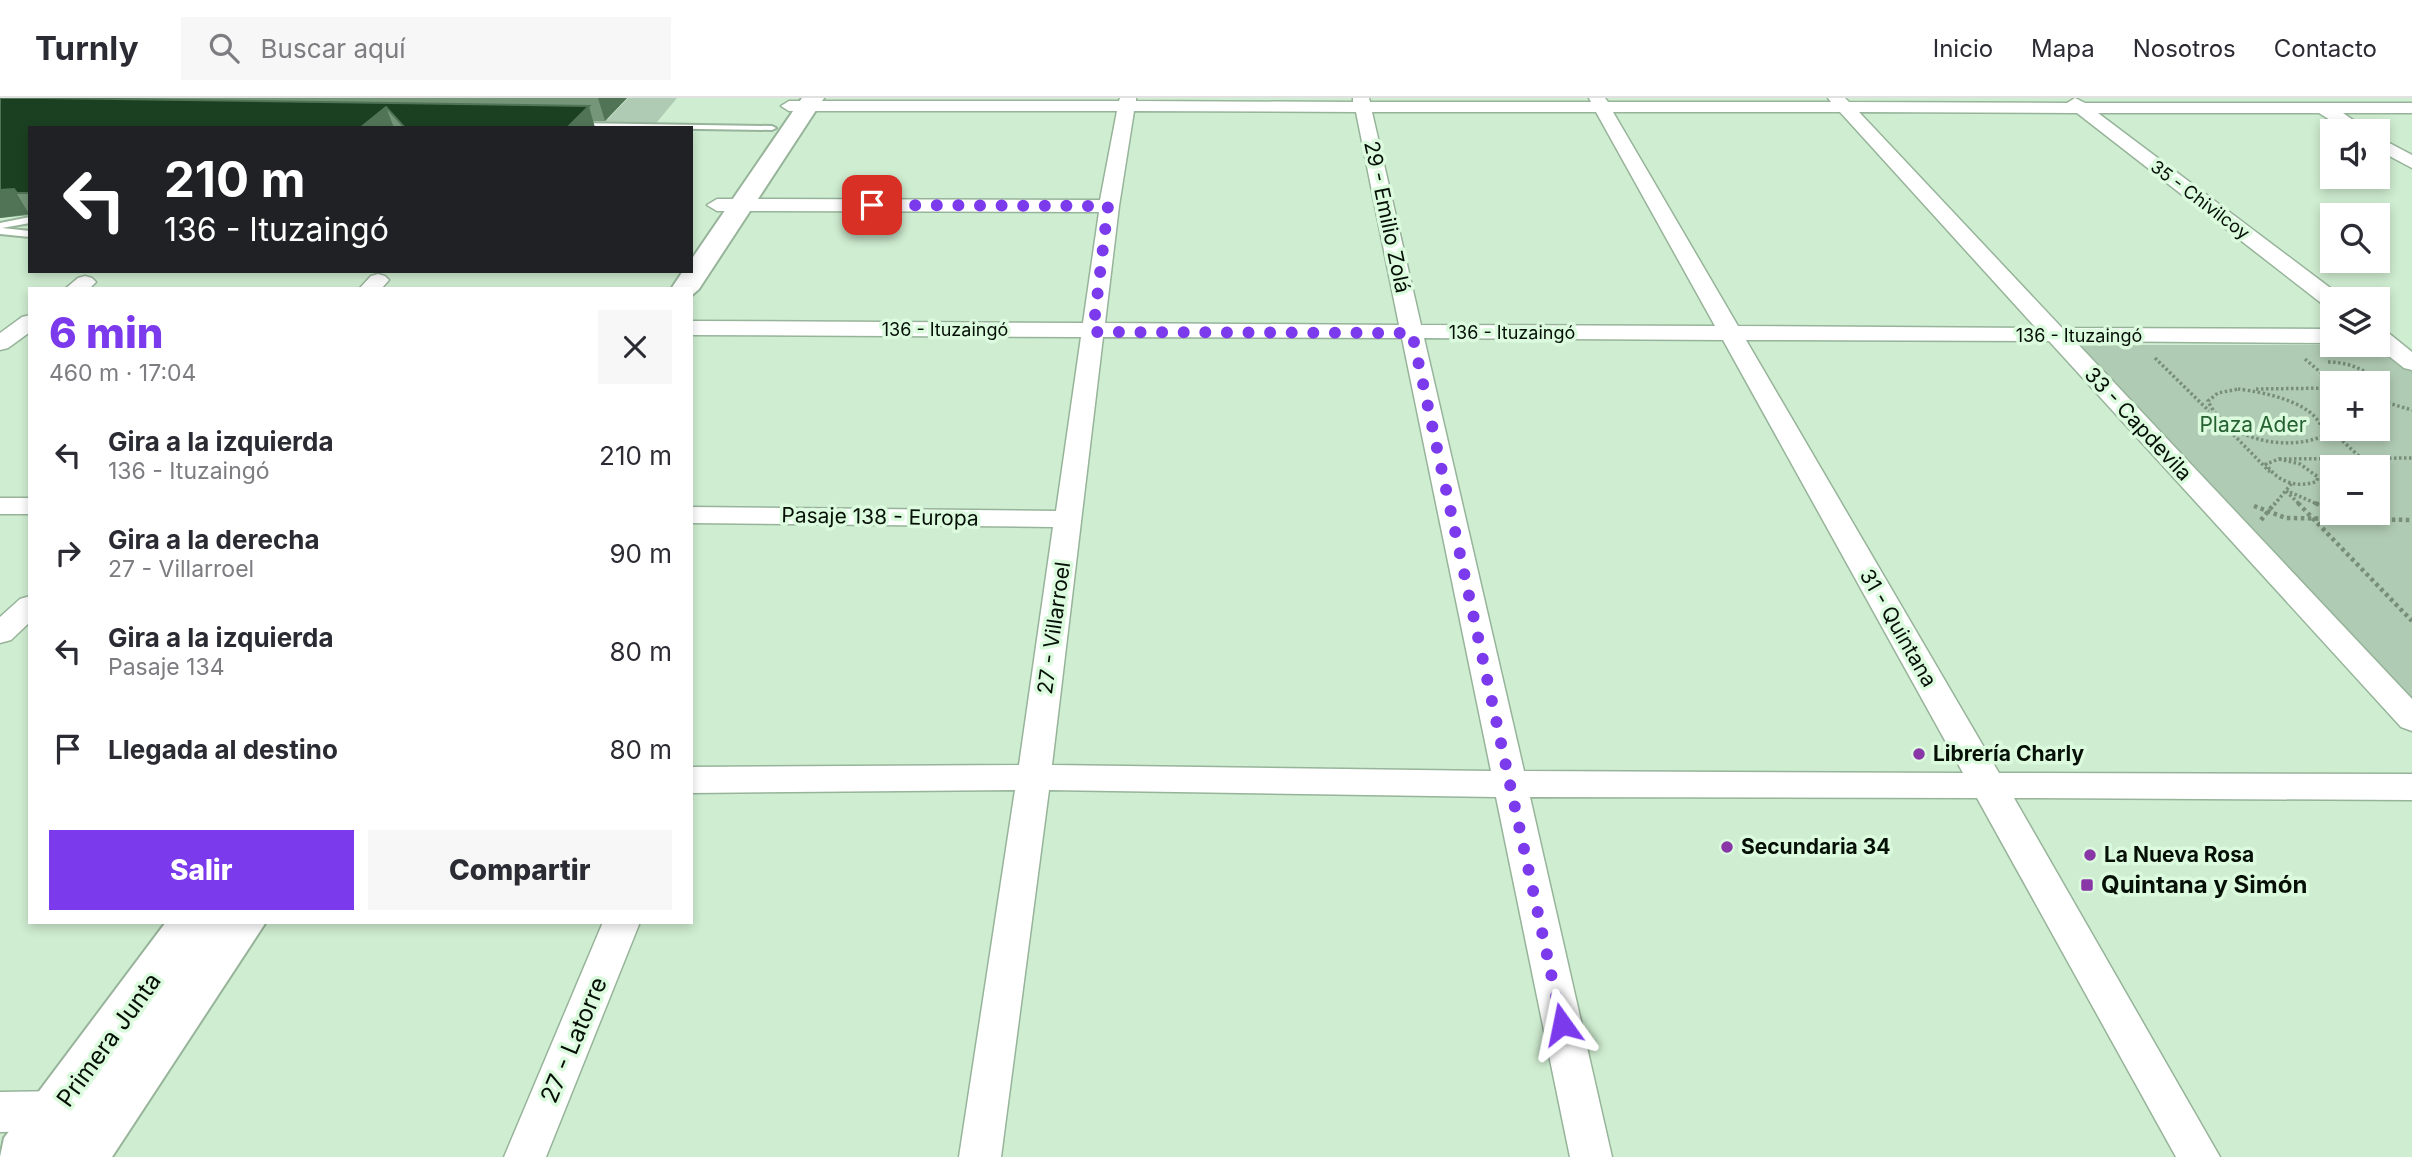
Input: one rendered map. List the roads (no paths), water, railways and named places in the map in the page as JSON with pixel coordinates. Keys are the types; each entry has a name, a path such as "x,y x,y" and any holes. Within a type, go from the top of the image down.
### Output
{"main road":[{"path":"686,287 772,128 801,102"},
{"path":"693,239 728,205 801,102"},
{"name":"Primera Junta","path":"24,1157 69,1134 193,924"},
{"path":"69,1134 111,1113 241,924"}],"street":[{"path":"2305,98 2340,119"},
{"path":"801,102 2074,103 2412,108"},
{"name":"27 - Villarroel","path":"980,1157 1069,519 1108,206 1127,102"},
{"name":"29 - Emilio Zolá","path":"1362,102 1591,1157"},
{"name":"31 - Quintana","path":"1599,103 2199,1157"},
{"name":"33 - Capdevila","path":"1840,103 2412,719"},
{"name":"35 - Chivilcoy","path":"2074,103 2320,291"},
{"path":"2390,149 2412,163"},
{"path":"728,205 1108,206"},
{"path":"0,343 28,322"},
{"name":"136 - Ituzaingó","path":"693,328 2320,336"},
{"path":"2390,336 2412,335"},
{"path":"2390,346 2412,363"},
{"path":"0,506 28,506"},
{"name":"Pasaje 138 - Europa","path":"693,515 1069,519"},
{"path":"0,633 28,608"},
{"path":"693,780 1034,777 1509,784 2412,787"},
{"name":"27 - Latorre","path":"525,1157 621,924"},
{"path":"0,1112 69,1134"}],"lane":[{"path":"560,125 631,126"},
{"path":"693,127 772,128"},
{"path":"0,229 28,221"},
{"path":"0,229 28,234"}],"place":[{"name":"Librería Charly","path":"1919,754"},
{"name":"Secundaria 34","path":"1727,847"},
{"name":"La Nueva Rosa","path":"2090,855"},
{"name":"Quintana y Simón","path":"2087,885"}],"park label":[{"name":"Plaza Ader","path":"2253,425"}]}
